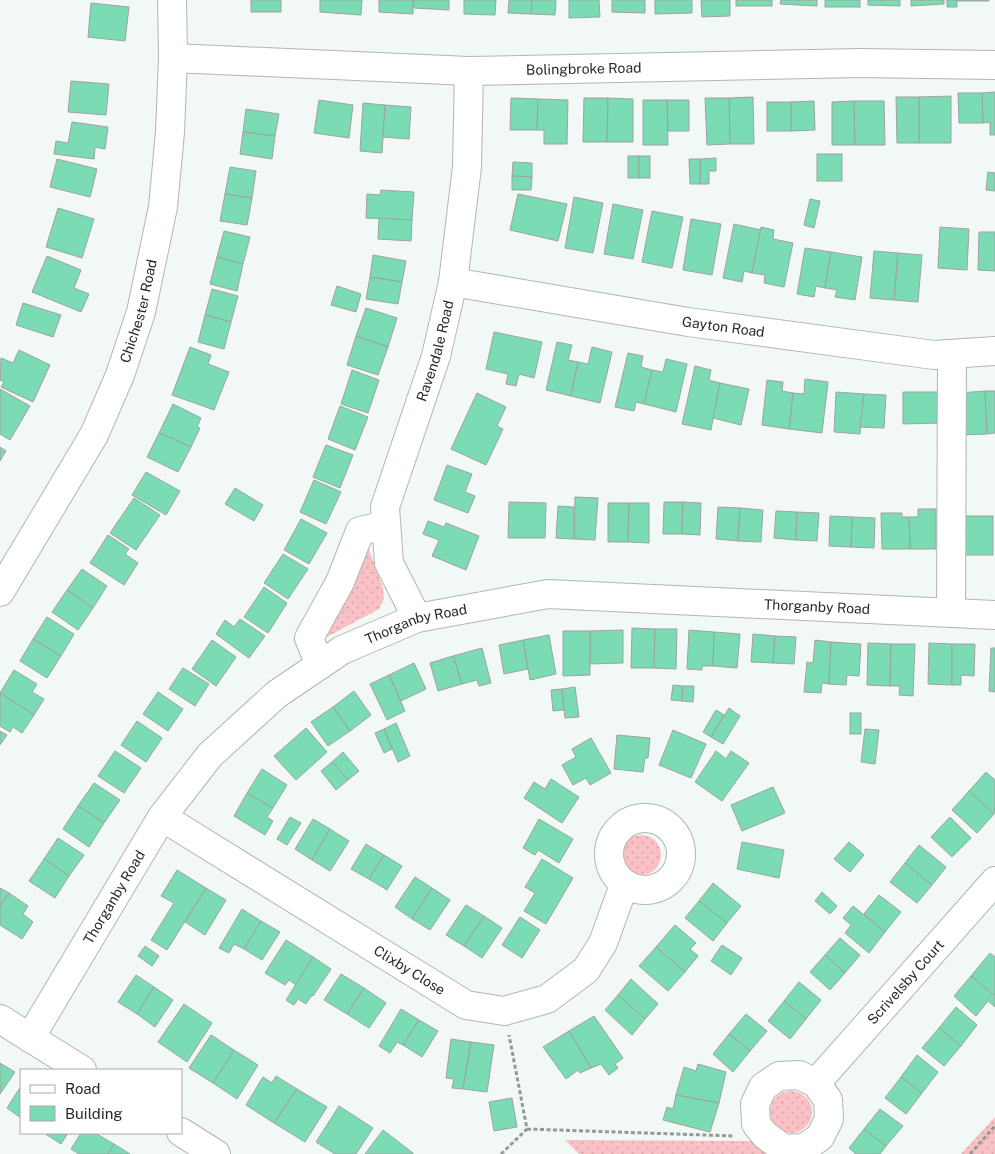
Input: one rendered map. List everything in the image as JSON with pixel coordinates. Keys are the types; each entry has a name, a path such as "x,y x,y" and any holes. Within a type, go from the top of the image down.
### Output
{"street":[{"name":"Chichester Road","path":"0,592 94,435 120,375 140,312 163,207 170,132 173,58 172,0"},
{"name":"Bolingbroke Road","path":"173,58 469,71 860,63 995,64"},
{"name":"Ravendale Road","path":"417,618 389,562 384,506 436,356 453,282 467,167 469,71"},
{"name":"Gayton Road","path":"453,282 688,322 934,354 995,351"},
{"path":"951,613 952,354"},
{"path":"320,665 309,638 340,582 360,531 386,525"},
{"name":"Thorganby Road","path":"30,1038 162,817 210,755 277,694 342,650 417,618 548,594 995,615"},
{"name":"Clixby Close","path":"162,817 466,1005 504,1011 547,999 586,970 603,943 624,885"},
{"name":"Scrivelsby Court","path":"816,1083 995,881"},
{"path":"0,1019 80,1069"},
{"path":"799,1075 816,1083 828,1100 829,1120 820,1137 804,1148 784,1149 765,1135 756,1124 755,1104 764,1087 780,1076 799,1075"},
{"path":"182,1133 216,1154"}],"path":[{"path":"504,1011 527,1129"},
{"path":"970,1154 995,1126"},
{"path":"501,1154 527,1129 740,1136 765,1135"}],"shaded area":[{"path":"367,544 383,588 384,599 379,609 325,638"},
{"path":"645,835 652,838 658,844 661,855 660,863 652,872 645,875 637,875 630,872 622,863 621,851 624,844 633,836"},
{"path":"795,1091 803,1094 809,1100 812,1112 809,1124 803,1130 787,1133 779,1130 773,1124 770,1108 773,1100 779,1094"},
{"path":"995,1117 995,1154 961,1154"},
{"path":"565,1140 751,1141 768,1154 579,1154"}],"building":[{"path":"251,0 281,0 281,12 251,12"},
{"path":"320,0 362,0 361,15 320,12"},
{"path":"379,0 413,0 413,14 379,12"},
{"path":"413,0 449,0 449,10 414,8"},
{"path":"464,0 496,0 495,15 464,14"},
{"path":"509,0 532,0 531,14 508,13"},
{"path":"532,0 556,0 555,15 531,14"},
{"path":"569,0 599,0 600,17 569,18"},
{"path":"612,0 645,0 645,13 612,12"},
{"path":"655,0 692,0 692,13 655,14"},
{"path":"701,0 730,0 730,16 702,17"},
{"path":"736,0 772,0 772,6 736,6"},
{"path":"781,0 817,0 817,6 780,4"},
{"path":"825,0 860,0 860,7 825,7"},
{"path":"868,0 900,0 900,6 868,5"},
{"path":"911,0 944,0 944,4 911,6"},
{"path":"947,0 989,1 957,1 957,7 947,7"},
{"path":"91,3 129,7 125,41 88,37"},
{"path":"71,81 109,84 106,115 68,112"},
{"path":"995,92 995,135 990,135 990,122 983,123 982,93"},
{"path":"958,93 982,93 983,123 959,123"},
{"path":"951,96 951,143 919,143 919,97"},
{"path":"753,97 754,144 730,144 729,98"},
{"path":"896,97 919,97 919,143 897,143"},
{"path":"511,98 538,99 537,130 510,130"},
{"path":"584,98 608,98 607,142 583,142"},
{"path":"608,98 633,99 633,142 607,142"},
{"path":"705,98 729,98 730,144 707,145"},
{"path":"538,99 568,100 567,144 544,144 544,130 537,130"},
{"path":"319,100 353,105 349,138 314,133"},
{"path":"643,100 667,100 668,145 643,145"},
{"path":"667,100 689,100 689,131 668,131"},
{"path":"814,101 815,130 791,131 791,102"},
{"path":"854,101 855,145 832,145 832,102"},
{"path":"854,101 884,101 885,145 855,145"},
{"path":"767,102 791,102 791,131 767,131"},
{"path":"363,103 385,105 382,153 360,151"},
{"path":"385,105 411,107 409,139 383,137"},
{"path":"246,109 279,114 275,136 243,132"},
{"path":"72,122 108,127 105,149 95,147 94,159 54,154 56,141 68,143"},
{"path":"243,132 275,136 272,159 240,154"},
{"path":"817,154 842,154 842,181 817,181"},
{"path":"628,156 639,156 639,178 628,178"},
{"path":"639,156 650,156 650,178 639,178"},
{"path":"716,158 716,171 709,171 709,184 700,184 700,159"},
{"path":"57,159 97,169 90,197 50,187"},
{"path":"689,159 700,159 700,184 690,184"},
{"path":"513,162 532,163 532,177 512,176"},
{"path":"230,167 256,171 252,198 225,194"},
{"path":"988,172 995,173 995,191 986,190"},
{"path":"512,176 532,177 531,190 512,190"},
{"path":"381,190 414,192 412,220 366,218 367,194 380,195"},
{"path":"225,194 252,198 247,225 220,221"},
{"path":"518,194 567,204 558,241 510,230"},
{"path":"574,197 603,203 593,253 565,248"},
{"path":"810,199 820,201 814,228 804,225"},
{"path":"613,204 643,210 633,259 604,254"},
{"path":"58,208 94,219 82,258 46,247"},
{"path":"652,211 683,217 672,268 642,262"},
{"path":"379,218 412,220 411,241 378,239"},
{"path":"691,219 721,224 712,275 683,270"},
{"path":"734,224 761,230 752,273 744,271 742,282 723,278"},
{"path":"761,227 774,230 773,239 793,243 784,287 764,283 765,275 752,273"},
{"path":"940,227 969,229 967,270 938,268"},
{"path":"224,231 250,237 243,264 217,257"},
{"path":"979,232 995,232 995,271 978,270"},
{"path":"805,248 831,252 825,288 816,286 814,297 797,294"},
{"path":"874,251 898,253 894,300 870,298"},
{"path":"831,252 862,257 855,300 835,297 837,290 825,288"},
{"path":"898,253 922,255 918,302 894,300"},
{"path":"373,255 406,261 402,282 370,277"},
{"path":"47,256 81,270 74,288 89,294 81,312 32,292"},
{"path":"217,257 243,264 237,291 210,284"},
{"path":"370,277 402,282 398,304 366,299"},
{"path":"337,286 361,294 356,312 331,305"},
{"path":"212,289 238,296 231,322 205,315"},
{"path":"23,303 61,315 53,337 16,325"},
{"path":"366,308 397,318 388,347 356,336"},
{"path":"205,315 231,322 224,349 198,342"},
{"path":"494,332 542,342 534,378 519,374 516,386 506,384 508,374 486,369"},
{"path":"356,336 388,347 378,375 347,365"},
{"path":"557,342 572,345 568,360 578,362 571,396 546,390"},
{"path":"190,347 211,355 208,364 229,372 214,410 172,395"},
{"path":"592,347 612,352 600,403 571,396 578,362 588,364"},
{"path":"19,350 50,365 33,402 1,387 4,382 0,380 1,358 13,363"},
{"path":"628,353 643,356 641,367 652,370 644,404 636,402 634,411 615,407"},
{"path":"666,359 687,364 676,412 644,404 652,370 663,372"},
{"path":"695,366 711,370 709,380 720,383 711,430 682,424"},
{"path":"352,370 379,380 368,413 341,404"},
{"path":"805,379 828,382 822,433 789,429 793,393 804,394"},
{"path":"767,380 783,382 782,391 793,393 789,429 762,425"},
{"path":"720,383 749,389 741,425 713,418"},
{"path":"0,389 30,406 10,440 0,434"},
{"path":"985,391 987,434 961,435 959,393"},
{"path":"985,391 995,391 995,433 987,434"},
{"path":"836,392 864,394 860,434 834,432"},
{"path":"903,392 940,392 940,423 903,424"},
{"path":"477,393 506,407 497,426 503,429 486,465 451,449"},
{"path":"864,394 886,395 884,428 860,427"},
{"path":"173,404 201,418 197,427 200,428 191,447 159,433"},
{"path":"340,406 368,417 355,450 328,439"},
{"path":"159,433 191,447 178,472 147,457"},
{"path":"326,445 353,455 340,488 313,477"},
{"path":"0,447 6,451 0,461"},
{"path":"447,465 472,474 465,492 475,496 468,513 434,500"},
{"path":"146,472 180,491 166,515 132,495"},
{"path":"314,480 341,492 326,524 300,512"},
{"path":"235,488 263,505 254,521 225,504"},
{"path":"575,497 598,498 595,540 574,539"},
{"path":"134,498 160,515 136,550 110,533"},
{"path":"509,502 546,503 545,538 508,538"},
{"path":"664,502 683,502 682,534 663,534"},
{"path":"683,502 701,503 700,535 682,534"},
{"path":"608,503 629,503 628,542 608,542"},
{"path":"629,503 649,503 649,543 628,542"},
{"path":"558,506 574,507 574,539 556,538"},
{"path":"718,507 740,508 738,541 716,539"},
{"path":"740,508 763,510 761,542 738,541"},
{"path":"918,509 936,509 936,549 910,549 909,517 918,517"},
{"path":"776,511 797,512 796,540 774,538"},
{"path":"797,512 819,513 817,541 796,540"},
{"path":"881,513 902,513 902,517 909,517 910,549 882,549"},
{"path":"830,516 852,517 851,547 829,546"},
{"path":"961,516 993,516 993,555 961,555"},
{"path":"852,517 875,518 874,548 851,547"},
{"path":"301,519 327,533 309,564 284,550"},
{"path":"428,521 444,527 446,523 479,536 466,570 432,556 439,540 423,534"},
{"path":"108,535 129,549 125,554 138,563 124,585 90,563"},
{"path":"283,554 308,569 288,599 264,583"},
{"path":"82,569 107,586 93,608 67,590"},
{"path":"264,587 287,603 268,633 244,617"},
{"path":"67,590 93,608 78,630 52,612"},
{"path":"47,617 74,634 61,656 33,639"},
{"path":"240,619 265,636 249,658 216,634 225,620 234,627"},
{"path":"632,628 655,629 654,668 631,668"},
{"path":"655,629 677,629 676,669 654,668"},
{"path":"623,630 623,663 590,664 590,631"},
{"path":"689,630 714,632 713,666 702,666 702,670 687,669"},
{"path":"563,631 590,631 590,675 563,676"},
{"path":"714,632 740,634 737,668 713,666"},
{"path":"753,634 775,636 773,663 751,662"},
{"path":"549,635 556,674 530,680 523,640"},
{"path":"775,636 796,637 794,664 773,663"},
{"path":"33,639 61,656 47,678 20,661"},
{"path":"212,640 236,657 216,686 192,669"},
{"path":"523,640 528,669 504,674 499,645"},
{"path":"815,640 831,642 829,684 822,683 821,693 804,692 807,662 813,663"},
{"path":"831,642 861,644 859,676 847,675 846,685 829,684"},
{"path":"868,643 891,644 890,686 867,685"},
{"path":"929,643 952,644 952,685 928,684"},
{"path":"891,644 915,644 913,696 899,695 900,686 890,686"},
{"path":"952,644 975,644 974,676 961,675 961,685 952,685"},
{"path":"482,648 491,683 479,686 477,680 462,684 453,656"},
{"path":"991,648 995,648 995,692 989,691"},
{"path":"453,656 462,684 438,691 430,663"},
{"path":"414,663 426,689 401,701 389,675"},
{"path":"183,668 209,684 195,706 169,689"},
{"path":"14,670 37,684 32,692 44,699 34,715 0,693"},
{"path":"389,675 405,711 387,720 370,684"},
{"path":"673,685 683,686 682,701 671,700"},
{"path":"683,686 694,686 693,702 682,701"},
{"path":"575,687 579,717 565,718 562,689"},
{"path":"562,689 564,710 553,711 551,690"},
{"path":"354,691 371,715 350,731 333,707"},
{"path":"158,692 183,709 168,731 143,714"},
{"path":"0,693 34,715 22,733 13,727 10,732 0,726"},
{"path":"333,707 350,731 328,746 311,722"},
{"path":"729,708 740,716 723,744 711,737"},
{"path":"716,710 724,715 711,737 703,732"},
{"path":"850,713 861,713 861,734 850,734"},
{"path":"137,721 162,738 146,762 121,745"},
{"path":"396,723 410,756 398,762 384,729"},
{"path":"306,728 327,752 296,780 274,756"},
{"path":"384,729 392,749 384,753 375,733"},
{"path":"865,729 879,730 875,764 861,762"},
{"path":"673,730 706,744 691,778 659,765"},
{"path":"0,731 7,735 0,745"},
{"path":"617,735 650,738 648,758 645,758 643,772 614,769"},
{"path":"591,738 611,773 590,785 586,778 573,785 562,765 576,757 572,749"},
{"path":"115,751 141,768 124,793 98,776"},
{"path":"716,751 726,759 731,751 749,763 722,801 695,782"},
{"path":"343,752 359,771 348,780 332,762"},
{"path":"332,762 348,780 336,790 321,771"},
{"path":"262,769 287,785 273,808 247,793"},
{"path":"986,772 995,780 994,814 969,791"},
{"path":"551,779 579,797 562,823 524,798 534,782 545,789"},
{"path":"94,783 120,800 104,823 78,806"},
{"path":"773,787 785,813 742,831 731,805"},
{"path":"969,791 994,814 977,833 952,810"},
{"path":"247,793 273,808 267,817 273,821 265,835 234,816"},
{"path":"78,806 104,823 89,847 63,829"},
{"path":"290,817 301,823 287,845 277,839"},
{"path":"950,817 971,838 952,857 931,837"},
{"path":"313,819 330,829 312,860 295,849"},
{"path":"539,819 573,839 559,863 538,850 535,855 523,848"},
{"path":"330,829 349,841 330,871 312,860"},
{"path":"58,838 84,855 69,876 44,859"},
{"path":"742,842 784,850 779,878 737,869"},
{"path":"849,842 864,855 850,872 834,859"},
{"path":"366,844 384,855 369,879 351,869"},
{"path":"919,845 946,867 932,885 905,863"},
{"path":"384,855 402,866 387,890 369,879"},
{"path":"44,859 69,876 55,898 29,881"},
{"path":"542,859 573,878 546,924 524,911 535,893 525,887"},
{"path":"905,863 932,885 917,903 890,882"},
{"path":"177,870 206,888 167,950 151,940 174,903 161,896"},
{"path":"415,877 432,888 412,919 395,907"},
{"path":"713,883 741,906 727,923 699,901"},
{"path":"0,888 9,893 0,907"},
{"path":"206,888 226,900 205,935 185,922"},
{"path":"432,888 450,900 430,930 412,919"},
{"path":"822,892 837,906 830,914 815,901"},
{"path":"9,893 28,906 23,914 33,922 22,939 0,925 0,907"},
{"path":"879,895 901,912 885,932 864,914"},
{"path":"699,901 727,923 713,941 685,918"},
{"path":"466,905 484,916 464,946 446,935"},
{"path":"853,906 885,932 869,953 845,933 851,925 843,918"},
{"path":"242,909 261,921 244,949 234,944 229,953 219,948"},
{"path":"484,916 502,928 482,958 464,946"},
{"path":"520,917 540,930 522,958 502,945"},
{"path":"261,921 280,932 262,960 244,949"},
{"path":"675,925 696,943 690,949 698,956 685,972 656,947"},
{"path":"840,938 860,955 845,973 825,955"},
{"path":"286,940 313,957 296,985 289,980 285,985 265,973"},
{"path":"722,945 742,958 731,975 711,961"},
{"path":"145,946 159,956 152,966 138,956"},
{"path":"656,947 685,972 668,991 639,966"},
{"path":"990,953 995,957 995,996 971,976"},
{"path":"825,955 845,973 830,990 810,972"},
{"path":"313,957 331,969 306,1004 298,999 294,1005 286,1000"},
{"path":"341,974 364,988 347,1014 324,1000"},
{"path":"136,975 154,987 137,1014 118,1002"},
{"path":"971,976 995,996 995,1007 988,1001 976,1016 954,996"},
{"path":"631,979 658,1004 645,1019 618,995"},
{"path":"799,982 821,1000 806,1019 784,1001"},
{"path":"154,987 173,1000 155,1027 137,1014"},
{"path":"364,988 386,1003 369,1028 347,1014"},
{"path":"618,995 645,1019 632,1035 605,1010"},
{"path":"784,1001 806,1019 790,1039 768,1021"},
{"path":"184,1004 212,1023 187,1062 158,1042"},
{"path":"956,1007 977,1025 961,1046 939,1028"},
{"path":"401,1009 419,1020 403,1045 397,1042 390,1053 379,1046"},
{"path":"746,1014 767,1031 750,1051 729,1034"},
{"path":"594,1016 623,1058 615,1064 618,1068 609,1075 601,1064 591,1068 569,1031"},
{"path":"419,1020 438,1031 422,1057 403,1045"},
{"path":"939,1028 961,1046 944,1066 922,1048"},
{"path":"569,1031 591,1068 580,1073 578,1070 566,1079 543,1047"},
{"path":"729,1034 750,1051 733,1072 713,1054"},
{"path":"211,1035 234,1050 213,1083 189,1068"},
{"path":"451,1039 471,1042 463,1089 452,1088 454,1079 446,1078"},
{"path":"471,1042 494,1045 487,1092 463,1089"},
{"path":"234,1050 258,1065 237,1099 213,1083"},
{"path":"917,1055 938,1072 922,1093 901,1077"},
{"path":"0,1063 15,1072 0,1094"},
{"path":"698,1064 726,1072 719,1103 676,1095 684,1067 696,1071"},
{"path":"276,1076 297,1089 274,1123 246,1105 263,1077 272,1083"},
{"path":"901,1077 922,1093 906,1114 885,1098"},
{"path":"20,1088 20,1117 7,1108"},
{"path":"297,1089 327,1107 305,1142 274,1123"},
{"path":"676,1095 719,1103 710,1132 663,1120 667,1107 673,1109"},
{"path":"512,1098 517,1127 494,1131 489,1102"},
{"path":"339,1106 373,1128 356,1154 335,1154 316,1142"},
{"path":"880,1109 903,1126 886,1146 864,1129"},
{"path":"864,1129 886,1146 880,1154 856,1154 849,1148"},
{"path":"383,1130 413,1153 413,1154 365,1154"},
{"path":"46,1134 67,1134 61,1144"},
{"path":"80,1134 97,1134 114,1144 108,1154 79,1154 71,1149"},
{"path":"114,1144 130,1154 108,1154"}]}
